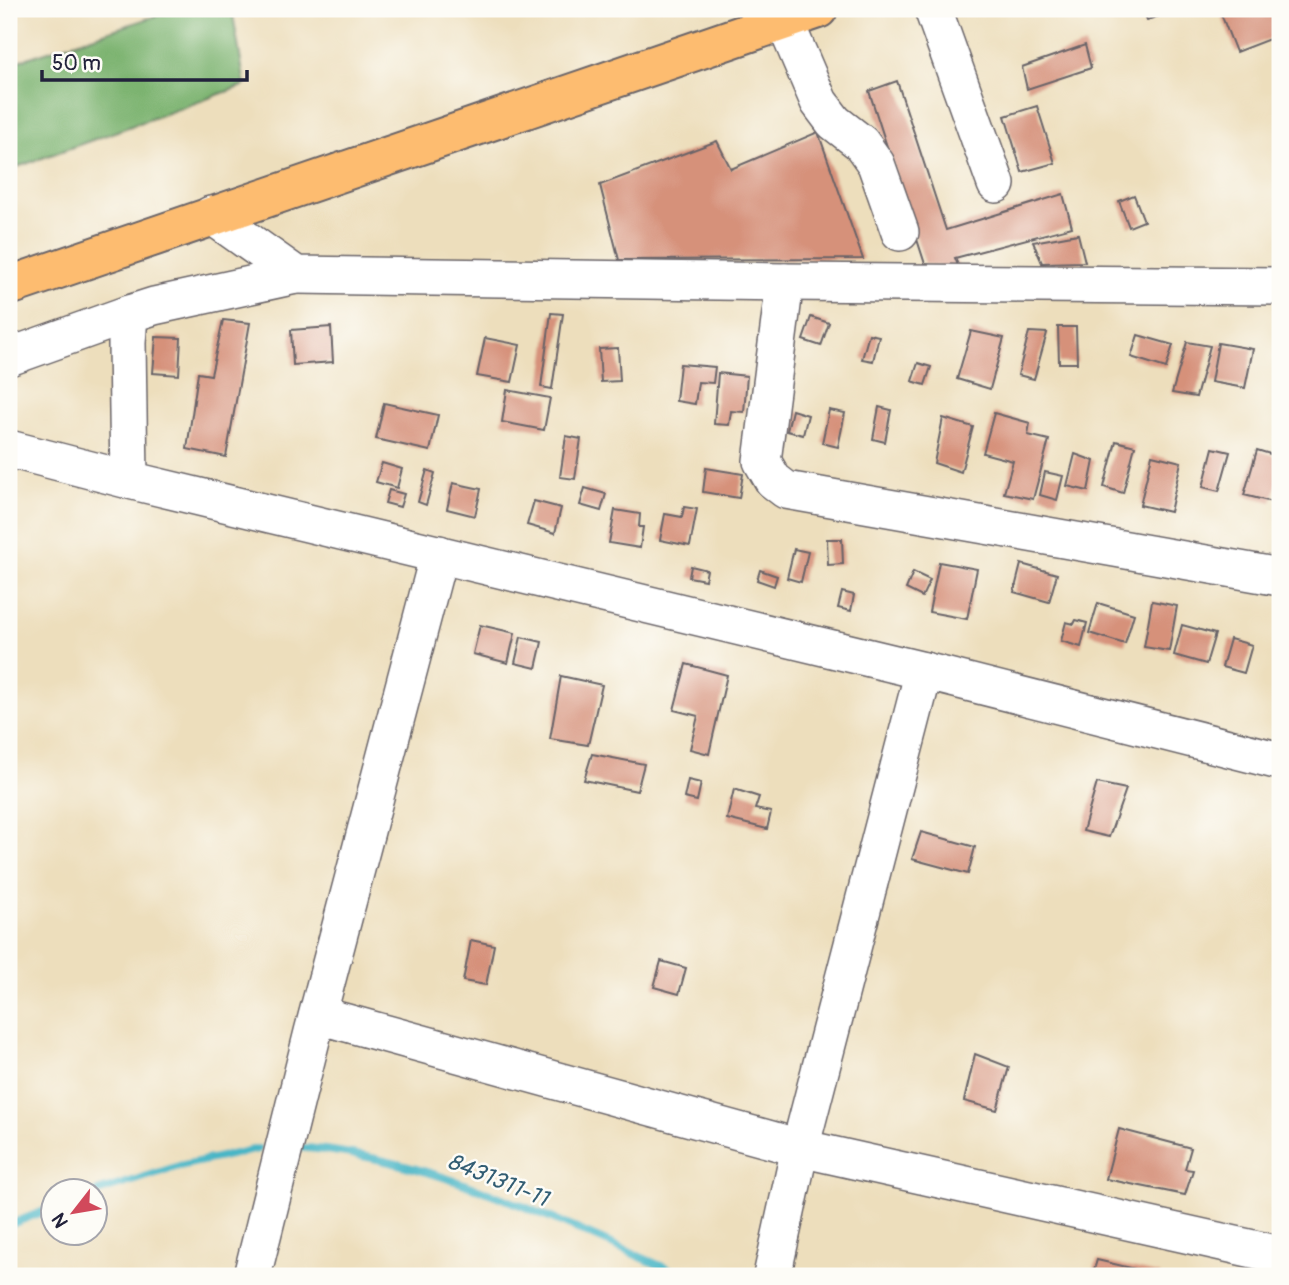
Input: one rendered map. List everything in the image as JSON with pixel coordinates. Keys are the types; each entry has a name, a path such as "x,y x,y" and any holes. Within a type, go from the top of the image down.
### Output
{"highway":[{"path":"9,286 801,14"}],"street":[{"path":"933,9 996,184"},
{"path":"801,14 819,102 834,122 861,143 876,164 900,232"},
{"path":"211,215 296,275"},
{"path":"9,357 154,306 296,275 1280,286"},
{"path":"785,282 762,461 773,480 786,491 1280,577"},
{"path":"129,314 129,480"},
{"path":"9,449 924,671 1280,761"},
{"path":"252,1276 439,554"},
{"path":"772,1276 800,1147 924,671"},
{"path":"318,1016 800,1147 1280,1255"}],"green space":[{"path":"177,9 232,9 245,85 9,170 9,64"}],"building":[{"path":"1143,9 1157,9 1159,16 1147,20"},
{"path":"1219,9 1280,9 1280,35 1236,52"},
{"path":"1085,45 1091,68 1027,89 1022,67"},
{"path":"897,81 946,230 1063,194 1072,227 955,258 960,270 925,264 869,91"},
{"path":"1037,106 1055,163 1022,172 1005,116"},
{"path":"818,132 863,259 619,260 600,185 717,141 731,169"},
{"path":"1134,195 1144,221 1129,227 1119,201"},
{"path":"1078,234 1085,262 1042,263 1033,242"},
{"path":"551,313 563,314 552,389 541,387"},
{"path":"811,317 829,323 821,346 803,340"},
{"path":"223,320 250,323 226,457 187,449 198,373 211,375"},
{"path":"331,327 333,362 293,365 291,330"},
{"path":"1058,327 1076,327 1077,363 1059,363"},
{"path":"971,331 1004,338 990,389 957,379"},
{"path":"1029,332 1047,333 1034,379 1018,375"},
{"path":"869,334 879,336 873,361 862,359"},
{"path":"1138,335 1173,345 1166,368 1131,357"},
{"path":"156,337 181,338 179,375 153,373"},
{"path":"485,338 520,345 512,382 477,376"},
{"path":"1187,342 1210,346 1196,397 1172,393"},
{"path":"1218,343 1253,349 1245,388 1211,382"},
{"path":"618,348 620,381 601,382 599,349"},
{"path":"918,363 931,367 925,385 912,381"},
{"path":"680,364 715,367 713,383 698,382 695,404 676,401"},
{"path":"718,373 747,376 744,412 731,411 729,425 714,424"},
{"path":"507,390 550,398 544,430 502,422"},
{"path":"384,403 438,415 430,451 376,439"},
{"path":"879,407 891,410 885,442 873,439"},
{"path":"792,410 808,415 803,435 787,431"},
{"path":"829,410 845,413 838,447 822,443"},
{"path":"994,413 1030,423 1028,435 1049,440 1033,499 1004,493 1013,461 983,453"},
{"path":"943,418 973,427 961,472 934,463"},
{"path":"566,436 581,439 575,479 560,477"},
{"path":"1116,441 1135,446 1123,493 1104,487"},
{"path":"1213,448 1230,452 1219,491 1203,487"},
{"path":"1257,450 1280,457 1280,473 1272,502 1244,495"},
{"path":"1075,454 1094,461 1088,491 1067,486"},
{"path":"1152,455 1181,462 1170,512 1140,505"},
{"path":"382,463 402,469 397,488 376,482"},
{"path":"706,468 743,474 739,498 703,492"},
{"path":"427,470 435,473 426,505 418,502"},
{"path":"1045,472 1063,476 1057,500 1040,495"},
{"path":"453,483 481,489 475,516 447,509"},
{"path":"585,488 606,494 601,511 580,505"},
{"path":"389,490 404,494 400,507 385,503"},
{"path":"534,501 561,508 555,533 527,525"},
{"path":"684,507 697,509 690,546 660,540 665,514 682,517"},
{"path":"615,510 640,514 639,527 643,527 640,548 609,543"},
{"path":"827,539 842,539 843,564 828,565"},
{"path":"794,549 808,552 801,582 787,578"},
{"path":"939,562 977,569 967,619 929,612"},
{"path":"1021,564 1057,574 1049,602 1014,592"},
{"path":"691,566 707,570 705,580 689,577"},
{"path":"760,570 777,576 774,586 757,580"},
{"path":"913,572 930,580 922,597 906,589"},
{"path":"842,592 854,595 851,611 838,608"},
{"path":"1152,601 1177,606 1169,651 1144,647"},
{"path":"1098,603 1134,614 1125,644 1089,633"},
{"path":"1076,620 1087,623 1081,647 1061,641 1066,622 1074,624"},
{"path":"480,625 515,633 508,663 473,654"},
{"path":"1182,625 1215,634 1206,664 1174,655"},
{"path":"521,637 542,642 536,668 515,663"},
{"path":"1230,639 1252,645 1244,673 1222,667"},
{"path":"686,664 727,675 709,754 690,749 698,716 674,710"},
{"path":"561,676 602,685 588,745 550,739"},
{"path":"592,754 644,764 637,791 584,780"},
{"path":"688,780 701,783 697,801 684,798"},
{"path":"1097,783 1126,789 1109,837 1083,831"},
{"path":"734,789 759,797 755,809 771,812 767,829 727,819"},
{"path":"921,832 975,847 968,874 912,859"},
{"path":"471,940 494,945 486,985 463,981"},
{"path":"661,961 686,968 679,994 654,987"},
{"path":"975,1054 1009,1067 997,1110 964,1101"},
{"path":"1119,1129 1191,1148 1185,1169 1193,1170 1185,1195 1106,1179"},
{"path":"1097,1260 1161,1275 1092,1276"}],"waterway":[{"name":"8431311-11","path":"293,1147 344,1153 444,1177 542,1214 684,1276"},
{"name":"8431311-11","path":"108,1189 179,1166 258,1149"},
{"name":"8431311-11","path":"9,1225 38,1214"}]}
